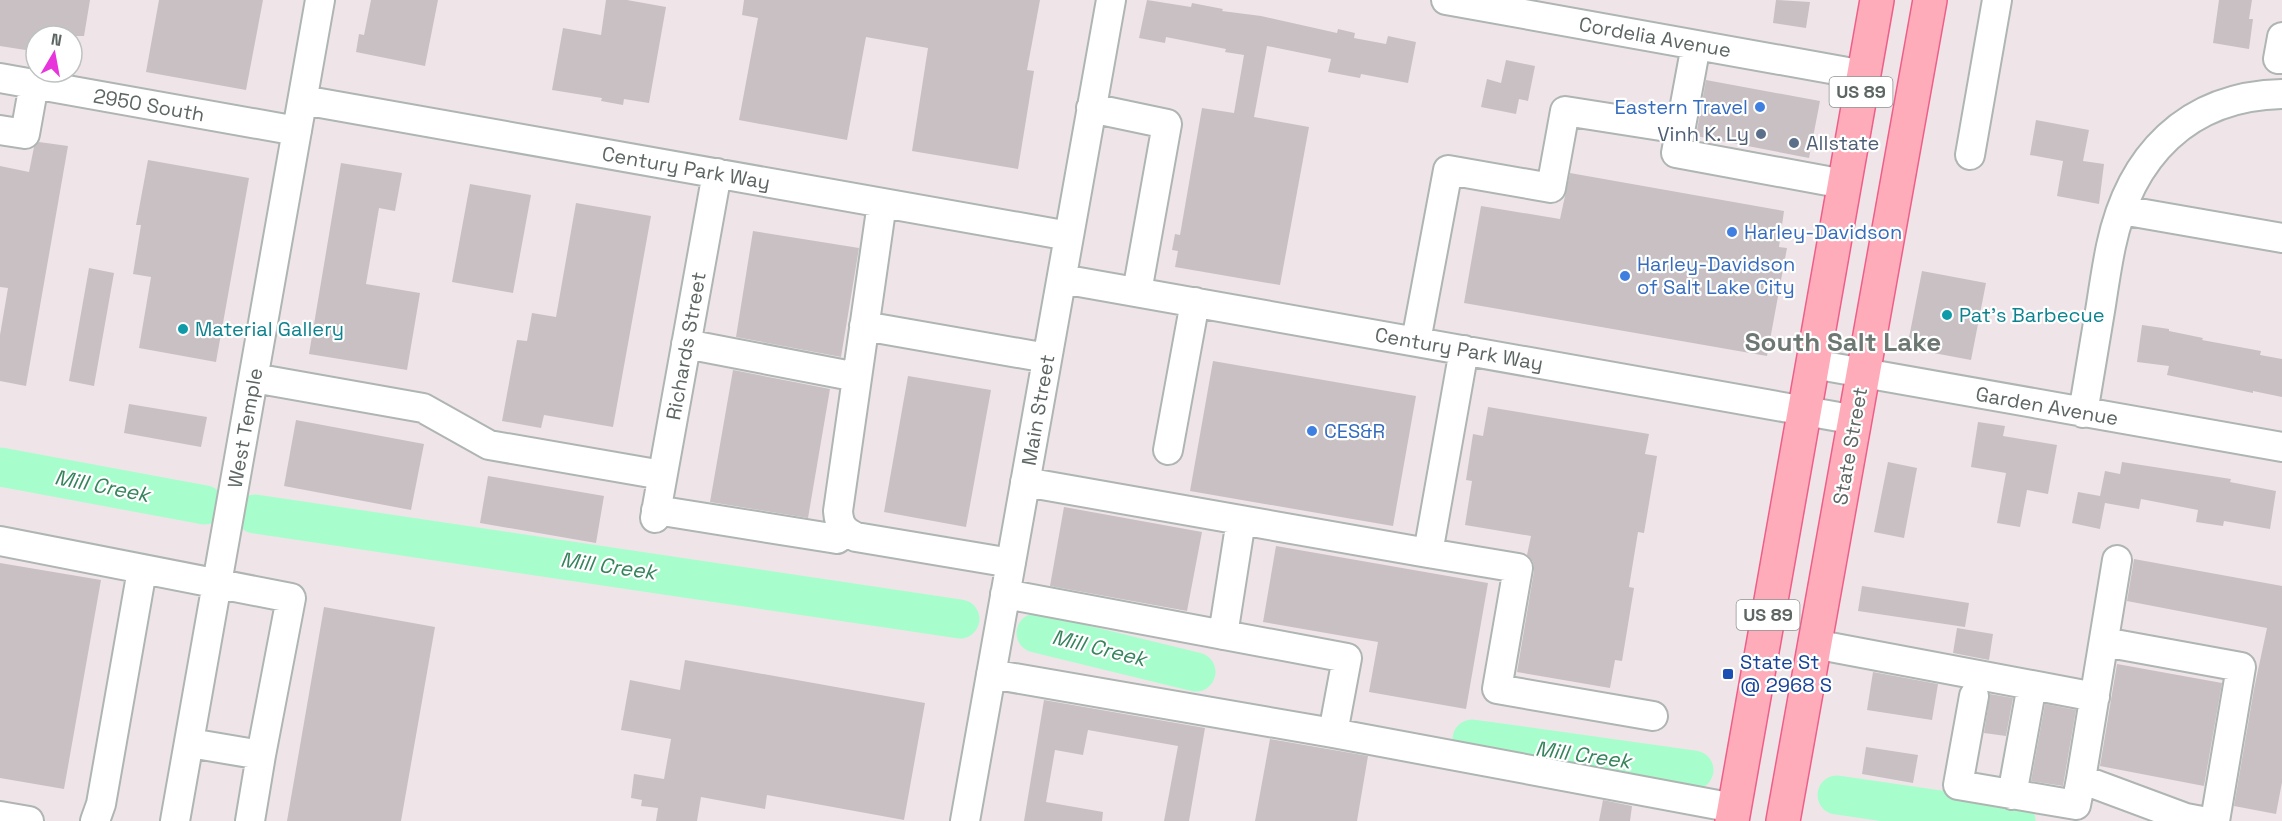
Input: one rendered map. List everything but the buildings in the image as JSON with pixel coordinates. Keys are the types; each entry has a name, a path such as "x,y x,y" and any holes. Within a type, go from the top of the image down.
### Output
{"main road":[{"name":"US 89","path":"1733,814 1877,0"},
{"name":"State Street","path":"1783,821 1930,0"}],"street":[{"name":"West Temple","path":"175,821 320,0"},
{"name":"Main Street","path":"965,821 1111,0"},
{"name":"Cordelia Avenue","path":"1446,0 1864,75"},
{"path":"1970,155 1997,0"},
{"path":"1696,45 1676,153 1844,184"},
{"name":"2950 South","path":"0,78 24,82"},
{"path":"0,130 25,134 34,84"},
{"name":"2950 South","path":"34,84 297,131"},
{"path":"2083,412 2111,244 2136,176 2148,158 2180,126 2218,104 2240,98 2282,94"},
{"name":"Century Park Way","path":"303,100 1069,236"},
{"path":"1091,108 1167,124 1137,292"},
{"path":"1416,341 1448,170 1551,188 1565,111 1680,129"},
{"name":"Richards Street","path":"717,173 655,514 837,539 846,532"},
{"path":"882,203 838,511 839,523 846,532 856,537 1011,563"},
{"path":"2122,210 2282,238"},
{"name":"Century Park Way","path":"1062,279 1856,420"},
{"path":"1168,450 1195,302"},
{"path":"864,326 1047,358"},
{"path":"686,344 857,377"},
{"path":"1428,553 1464,350"},
{"name":"Garden Avenue","path":"1813,364 2282,447"},
{"path":"254,378 423,408 489,445 662,475"},
{"path":"1025,482 1518,568 1497,689 1653,716"},
{"path":"1223,635 1241,520"},
{"path":"0,541 291,598 250,821"},
{"path":"1974,696 1958,785 2076,805 2117,560"},
{"path":"94,821 101,804 142,570"},
{"path":"1005,594 1347,658 1333,733"},
{"path":"2104,642 2241,667 2215,821"},
{"path":"1814,644 2095,697"},
{"path":"991,674 1333,733 1733,814"},
{"path":"2012,795 2032,685"},
{"path":"190,743 261,755"},
{"path":"2081,779 2186,818 2202,821"},
{"path":"0,816 29,821"}],"waterway":[{"name":"Mill Creek","path":"0,467 205,505"},
{"name":"Mill Creek","path":"255,514 960,619"},
{"name":"Mill Creek","path":"1036,633 1196,672"},
{"name":"Mill Creek","path":"1472,739 1694,770"},
{"name":"Mill Creek","path":"1837,795 2016,821"}],"place":[{"name":"Eastern Travel","path":"1760,107"},
{"name":"Vinh K. Ly","path":"1761,134"},
{"name":"Allstate","path":"1794,143"},
{"name":"Harley-Davidson","path":"1732,232"},
{"name":"Harley-Davidson of Salt Lake City","path":"1625,276"},
{"name":"Pat's Barbecue","path":"1947,315"},
{"name":"Material Gallery","path":"183,329"},
{"name":"CES&R","path":"1312,431"},
{"name":"State St @ 2968 S","path":"1728,674"}],"district":[{"name":"South Salt Lake","path":"1843,342"}]}
